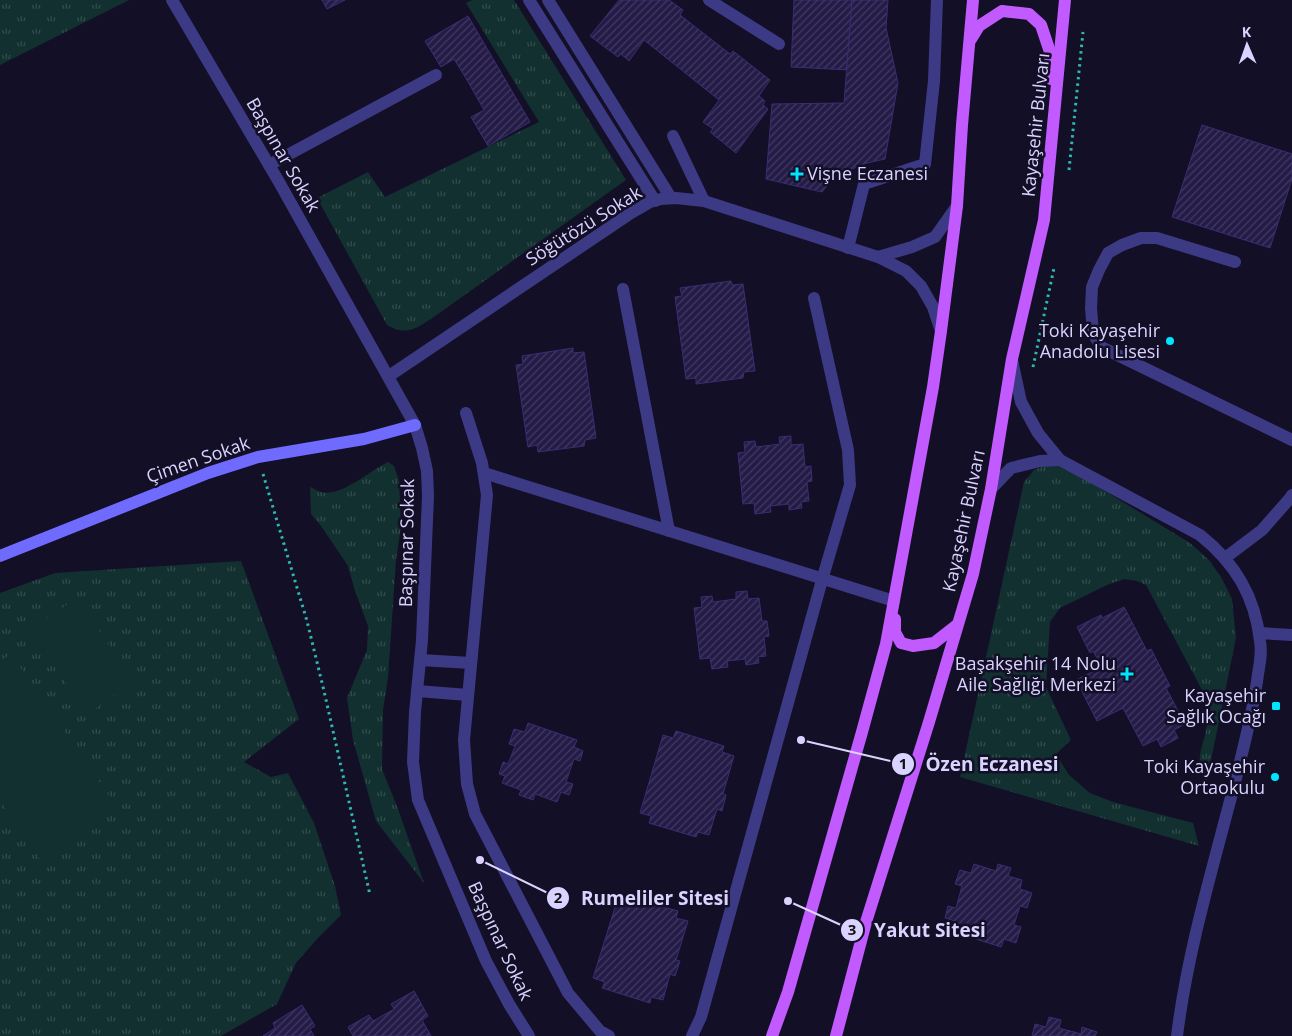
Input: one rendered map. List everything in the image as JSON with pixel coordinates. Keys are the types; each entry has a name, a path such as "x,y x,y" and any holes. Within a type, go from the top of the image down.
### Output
{"main road":[{"path":"772,1036 788,992 886,644 933,387 941,331 957,206 973,0"},
{"name":"Kayaşehir Bulvarı","path":"836,1036 868,915 958,625 992,489 1012,359 1044,220 1065,0"},
{"path":"969,42 979,26 1002,11 1029,14 1041,25 1050,52 1054,122"},
{"name":"Çimen Sokak","path":"0,556 208,473 258,457 364,439 415,424"},
{"path":"894,601 895,632 901,643 913,646 934,643 958,625"}],"street":[{"name":"Başpınar Sokak","path":"172,0 269,165 415,424 427,471 428,496 422,640 415,712 413,762 418,800 486,961 509,1004 530,1036"},
{"path":"529,0 655,201"},
{"path":"548,0 671,198"},
{"path":"709,0 779,44"},
{"path":"848,248 864,184 924,164 934,81 937,0"},
{"path":"269,165 436,75"},
{"path":"673,136 704,201"},
{"name":"Söğütözü Sokak","path":"389,376 631,213 655,201 671,198 704,201 878,257 906,271 921,286 933,307 941,331"},
{"path":"878,257 912,247 935,237 957,206"},
{"path":"1235,262 1157,238 1141,238 1122,245 1108,253 1092,287 1093,333 1101,346 1292,440"},
{"path":"623,289 668,531"},
{"path":"692,1036 701,1017 850,485 848,450 814,298"},
{"path":"1012,359 1021,402 1038,433 1060,460 1200,535 1212,545 1234,568 1251,602 1259,633 1260,659 1256,692 1234,787 1190,953 1176,1036"},
{"path":"466,413 482,464 487,495 464,740 467,784 475,814 568,993 600,1031 609,1036"},
{"path":"992,489 1011,468 1040,461 1060,460"},
{"path":"484,473 894,601"},
{"path":"1225,558 1262,530 1292,495"},
{"path":"1259,633 1292,635"},
{"path":"420,660 471,664"},
{"path":"417,691 468,694"}],"path":[{"path":"258,457 307,621 327,700 370,895"}],"green space":[{"path":"0,0 129,0 0,65"},
{"path":"472,0 514,0 626,180 431,319 410,330 400,330 387,325 317,198 368,172 385,197 539,122 466,3"},
{"path":"388,462 394,466 399,481 401,526 396,560 388,678 383,710 382,769 424,883 376,821 353,740 347,698 367,650 368,626 348,566 311,514 310,487 321,492 338,491"},
{"path":"1049,464 1061,464 1190,543 1209,560 1221,577 1232,599 1236,638 1206,785 1202,775 1200,759 1209,703 1146,585 1124,579 1107,585 1060,608 1050,622 1046,687 1071,740 1056,754 1069,775 1090,793 1113,802 1193,823 1199,846 960,777 1024,482 1034,470"},
{"path":"241,561 299,719 244,762 271,777 288,773 314,823 335,886 341,915 296,963 277,1004 221,1036 0,1036 0,593 55,573"},
{"path":"77,598 134,682 87,714 30,630"},
{"path":"11,654 116,806 40,859 0,801 0,662"}],"building":[{"path":"322,0 345,0 327,9"},
{"path":"619,0 669,0 683,10 680,15 730,54 733,51 770,80 759,96 765,101 763,105 768,109 736,153 710,132 713,129 703,122 719,100 644,40 629,61 621,54 618,57 590,36"},
{"path":"794,0 854,0 850,70 791,67"},
{"path":"852,0 888,0 886,28 898,83 885,159 867,163 847,171 831,181 822,192 766,179 772,104 844,103"},
{"path":"468,16 530,122 488,146 471,117 484,110 467,80 454,59 441,67 425,41"},
{"path":"1202,125 1292,154 1292,179 1270,248 1172,217"},
{"path":"731,281 732,285 743,284 755,371 744,372 743,378 696,384 696,378 686,379 675,297 682,296 680,288"},
{"path":"573,348 573,353 584,352 596,438 585,440 584,446 538,452 537,445 528,447 516,365 523,364 522,356"},
{"path":"791,436 791,445 803,444 805,467 811,466 812,481 807,482 809,501 801,502 802,508 789,510 789,504 770,506 771,512 755,514 754,503 743,504 738,453 745,452 744,442 755,441 756,447 780,444 779,437"},
{"path":"747,591 748,599 759,598 762,621 767,621 769,636 764,637 766,656 758,657 759,663 746,665 745,659 727,661 728,667 712,669 710,658 700,659 694,608 702,607 701,597 712,596 713,602 736,599 736,592"},
{"name":"Başakşehir 14 Nolu Aile Sağlığı Merkezi","path":"1124,607 1147,651 1151,649 1170,686 1166,688 1185,724 1174,730 1178,738 1161,747 1157,739 1143,746 1123,708 1097,721 1076,680 1102,667 1093,651 1090,653 1077,627 1101,615 1102,618"},
{"path":"528,723 577,740 574,747 583,751 580,761 574,759 566,782 573,784 569,795 561,792 557,802 535,794 533,800 519,795 521,790 502,783 505,776 499,774 503,762 508,764 515,746 509,744 514,729 525,732"},
{"path":"676,731 724,746 722,752 734,756 723,794 726,795 722,811 717,809 709,835 698,832 696,837 649,823 651,816 640,813 663,735 673,738"},
{"path":"974,864 996,871 998,864 1011,868 1008,876 1022,880 1020,889 1032,893 1027,908 1020,906 1014,925 1021,927 1016,943 1004,939 1001,947 951,931 955,921 945,918 948,906 956,908 962,886 955,884 960,870 971,873"},
{"path":"629,897 678,911 676,918 688,921 676,960 680,961 675,976 670,974 663,1000 651,997 650,1003 602,988 605,982 593,978 617,901 627,904"},
{"path":"414,991 428,1016 422,1020 431,1036 353,1036 348,1027 369,1015 373,1021 394,1009 391,1004"},
{"path":"302,1005 315,1026 310,1029 314,1036 263,1036 275,1028 273,1023"},
{"path":"1049,1017 1061,1020 1059,1028 1081,1034 1082,1027 1097,1032 1095,1036 1032,1036 1035,1024 1046,1027"}],"place":[{"name":"Vişne Eczanesi","path":"797,174"},
{"name":"Toki Kayaşehir Anadolu Lisesi","path":"1170,341"},
{"name":"Başakşehir 14 Nolu Aile Sağlığı Merkezi","path":"1127,674"},
{"name":"Kayaşehir Sağlık Ocağı","path":"1276,706"},
{"name":"Özen Eczanesi","path":"801,740"},
{"name":"Toki Kayaşehir Ortaokulu","path":"1275,777"},
{"name":"Rumeliler Sitesi","path":"480,860"},
{"name":"Yakut Sitesi","path":"788,901"}]}
